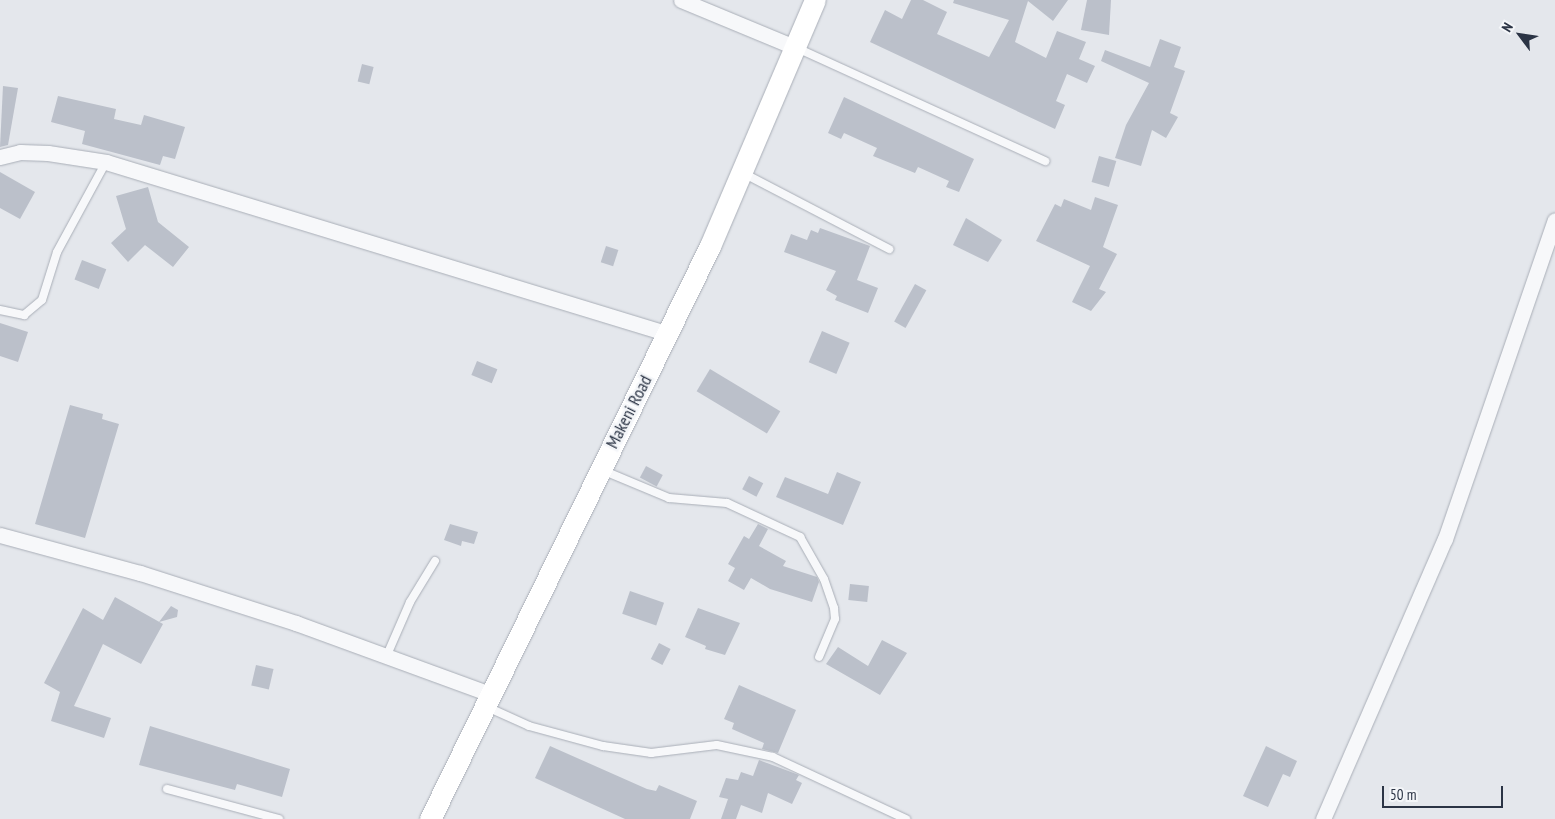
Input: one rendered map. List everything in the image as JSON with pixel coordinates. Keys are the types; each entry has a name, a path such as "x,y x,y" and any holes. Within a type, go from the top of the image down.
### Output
{"main road":[{"name":"Makeni Road","path":"430,819 490,701 599,469 669,334 743,173 797,48 815,0"}],"street":[{"path":"681,0 797,48"},
{"path":"0,157 20,152 48,152 106,162 669,334"},
{"path":"1323,819 1445,539 1555,220"},
{"path":"0,535 140,573 388,654 490,701"}],"lane":[{"path":"797,48 1045,161"},
{"path":"0,310 24,315 42,300 57,252 106,162"},
{"path":"743,173 889,249"},
{"path":"599,469 669,498 727,503 800,537 824,579 834,608 835,619 819,657"},
{"path":"388,654 410,602 435,561"},
{"path":"490,701 529,726 603,746 651,753 717,745 773,757 906,819"},
{"path":"167,789 278,819"}],"building":[{"path":"911,0 923,0 947,12 937,34 989,57 1009,20 953,3 954,0 1068,0 1053,21 1028,1 1015,42 1046,58 1057,31 1086,42 1079,59 1095,66 1087,83 1067,74 1056,101 1065,105 1055,129 870,42 885,10 902,19"},
{"path":"1087,0 1111,0 1109,35 1081,30"},
{"path":"1160,39 1181,47 1174,67 1185,71 1170,113 1178,117 1166,138 1152,130 1141,166 1115,158 1126,125 1149,83 1101,61 1105,50 1150,67"},
{"path":"362,64 374,67 369,84 358,81"},
{"path":"3,86 18,88 8,145 0,147"},
{"path":"58,96 116,109 114,119 141,125 144,115 185,127 175,159 163,156 160,165 82,144 85,131 51,122"},
{"path":"844,97 974,159 959,192 946,187 949,181 918,167 915,173 873,156 877,148 844,133 841,139 828,133"},
{"path":"1099,156 1116,161 1109,187 1092,182"},
{"path":"0,172 35,192 20,219 0,208"},
{"path":"148,187 158,222 189,247 173,267 145,245 128,262 111,243 126,229 116,196"},
{"path":"1095,197 1118,205 1103,247 1117,254 1099,289 1106,292 1091,311 1072,302 1090,266 1036,241 1055,204 1061,207 1064,199 1091,210"},
{"path":"966,218 1002,240 988,262 953,245"},
{"path":"820,228 870,246 857,280 878,288 868,313 835,300 837,296 826,290 836,271 784,252 791,234 807,240 811,230 818,233"},
{"path":"606,246 618,250 613,266 601,262"},
{"path":"82,260 106,269 99,289 74,280"},
{"path":"915,284 926,290 906,328 894,322"},
{"path":"0,323 28,332 18,362 0,356"},
{"path":"822,331 850,343 836,374 809,362"},
{"path":"477,361 497,369 492,383 471,375"},
{"path":"710,369 780,411 767,434 697,391"},
{"path":"70,405 103,414 102,419 119,424 85,538 35,524"},
{"path":"646,466 663,475 657,486 640,477"},
{"path":"837,472 861,482 843,525 776,497 785,477 828,494"},
{"path":"749,476 763,483 756,497 742,489"},
{"path":"450,524 478,532 474,544 462,541 461,546 444,540"},
{"path":"758,524 768,529 759,546 786,561 783,566 817,577 819,582 812,602 770,589 751,578 744,590 728,581 735,568 728,564 744,536 749,539"},
{"path":"850,584 869,586 867,602 848,600"},
{"path":"630,591 664,603 656,625 622,614"},
{"path":"115,597 163,624 141,664 103,644 74,706 111,718 104,738 51,721 60,692 44,683 83,608 103,620"},
{"path":"171,606 178,610 177,617 159,622"},
{"path":"698,608 740,623 725,655 705,649 706,646 685,637"},
{"path":"882,640 907,653 880,695 826,664 838,647 868,666"},
{"path":"659,643 671,649 662,665 651,659"},
{"path":"256,665 274,669 269,690 251,685"},
{"path":"739,685 796,710 778,753 762,749 764,743 732,729 734,723 724,719"},
{"path":"150,726 290,769 282,797 237,784 235,790 139,765"},
{"path":"550,746 647,789 656,791 659,785 697,801 690,819 625,819 535,778"},
{"path":"1266,746 1297,761 1290,777 1283,774 1268,807 1243,796"},
{"path":"759,760 799,775 796,780 802,783 792,804 768,793 762,813 741,805 736,819 721,819 728,799 719,797 726,778 738,780 741,772 753,776"}]}
